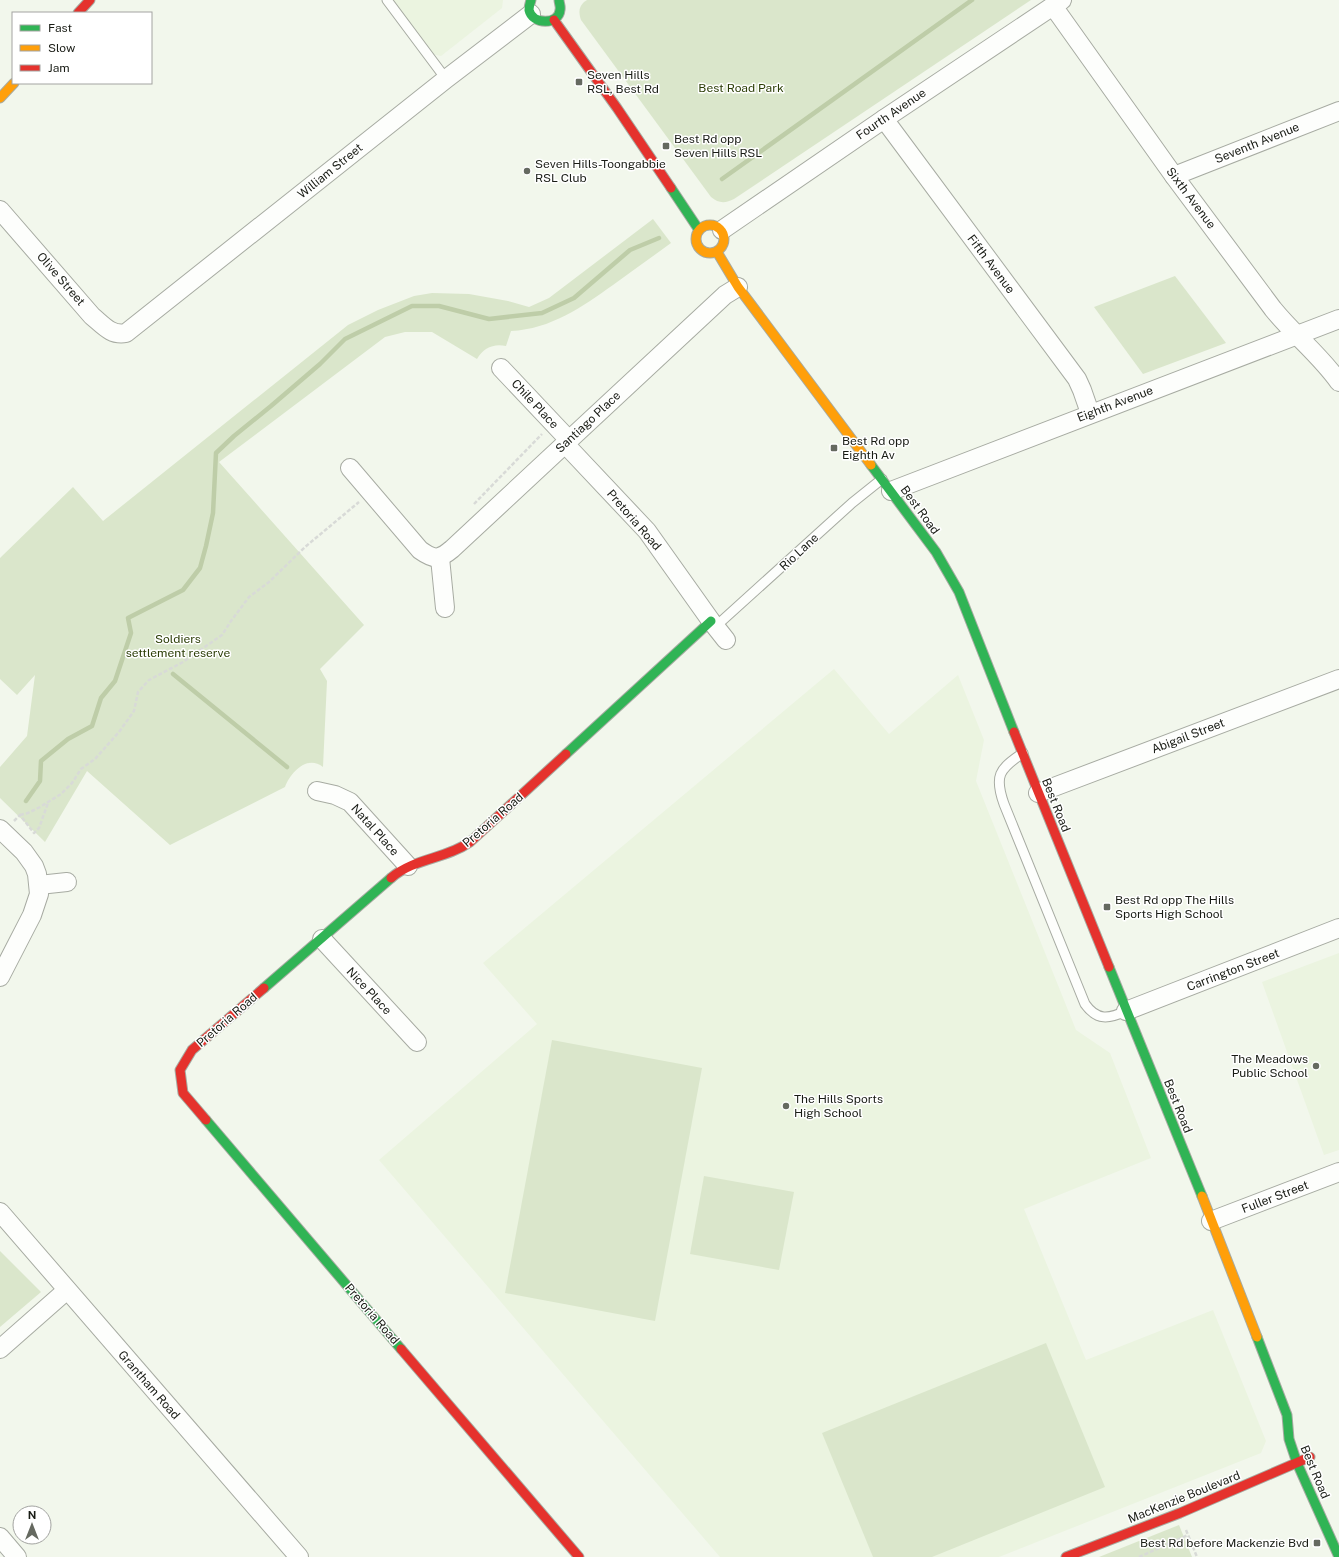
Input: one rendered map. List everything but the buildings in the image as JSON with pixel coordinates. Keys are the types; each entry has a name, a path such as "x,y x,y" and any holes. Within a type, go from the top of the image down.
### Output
{"main road":[{"path":"79,12 90,0"},
{"path":"531,7 538,21 549,22 554,20 560,12 561,6 559,0"},
{"path":"554,20 617,108 699,230"},
{"path":"0,98 13,84"},
{"path":"706,225 719,227 724,234 724,242 720,250 717,252 704,252 698,246 696,238 699,230 706,225"},
{"name":"Best Road","path":"717,252 738,287 936,552 959,592 1038,793 1212,1220 1287,1415 1289,1439 1297,1463 1339,1557"},
{"name":"Pretoria Road","path":"579,1557 183,1093 180,1070 192,1050 393,876 408,866 423,860 450,854 470,842 717,629"},
{"name":"Best Road","path":"1287,1415 1297,1426"},
{"name":"MacKenzie Boulevard","path":"1066,1557 1180,1513 1312,1457"}],"street":[{"name":"Fourth Avenue","path":"722,230 884,119 1058,3"},
{"name":"Sixth Avenue","path":"1058,3 1174,176 1273,309 1296,335 1317,355 1339,382"},
{"name":"William Street","path":"130,330 446,79 531,7"},
{"name":"Seventh Avenue","path":"1174,176 1339,110"},
{"name":"Fifth Avenue","path":"884,119 1077,379 1090,413"},
{"name":"Olive Street","path":"0,210 92,316 109,331 120,334 130,330"},
{"name":"Santiago Place","path":"440,558 452,549 725,295 738,287"},
{"name":"Eighth Avenue","path":"887,485 1090,413 1339,319"},
{"name":"Chile Place","path":"501,368 553,422 567,442"},
{"name":"Pretoria Road","path":"567,442 647,531 717,629"},
{"path":"350,468 420,550 433,558 440,558 445,608"},
{"name":"Abigail Street","path":"1038,793 1339,679"},
{"name":"Natal Place","path":"317,791 335,795 350,802 408,866"},
{"path":"0,977 37,904 39,885 34,866 24,852 2,831"},
{"path":"39,885 67,882"},
{"name":"Carrington Street","path":"1126,1011 1339,928"},
{"name":"Nice Place","path":"322,939 417,1042"},
{"name":"Fuller Street","path":"1212,1220 1339,1172"},
{"name":"Grantham Road","path":"0,1212 299,1557"},
{"path":"0,1349 67,1290"},
{"path":"0,1537 17,1557"}],"lane":[{"path":"387,0 446,79"},
{"name":"Rio Lane","path":"717,629 869,488 887,485"},
{"path":"1023,753 1008,763 999,777 998,787 1004,804 1084,1004 1096,1015 1104,1017 1112,1017 1126,1011"}],"path":[{"path":"472,506 553,422"},
{"path":"2,831 20,814 28,813 61,794 81,769 95,760 119,732 134,711 138,692 149,680 183,662 222,635 249,598 269,582 305,547 371,493"},
{"path":"20,814 34,833 39,828 48,802"},
{"path":"1180,1513 1197,1557"},
{"path":"1139,1557 1188,1535"}],"shaded area":[{"path":"393,0 503,0 502,8 441,56 432,54"},
{"name":"The Hills Sports High School","path":"834,669 889,734 958,675 984,740 976,781 1076,1030 1110,1053 1151,1158 1024,1209 1086,1360 1213,1310 1266,1441 1261,1453 999,1557 720,1557 379,1160 537,1024 483,963"},
{"name":"The Meadows Public School","path":"1339,953 1339,1150 1324,1155 1262,982"}],"green space":[{"name":"Best Road Park","path":"587,0 1031,0 734,199 722,202 711,197 581,20 580,8"},
{"name":"Soldiers settlement reserve","path":"653,219 671,243 578,309 565,316 539,326 511,331 506,346 497,345 489,347 479,355 477,359 432,332 405,332 385,337 219,462 364,625 320,669 327,681 323,767 311,763 305,764 295,771 285,787 170,845 87,771 45,842 0,798 0,767 27,736 35,675 17,695 0,679 0,558 73,487 103,521 348,325 378,310 414,296 432,293 469,294 508,301 529,307 549,298"},
{"path":"1175,276 1226,343 1143,374 1094,307"},
{"path":"552,1040 702,1068 655,1321 505,1293"},
{"path":"704,1176 794,1192 779,1270 690,1254"},
{"path":"0,1251 41,1292 0,1327"},
{"path":"1046,1343 1105,1487 932,1557 873,1557 822,1433"},
{"path":"1179,1525 1192,1557 1099,1557"}],"waterway":[{"path":"722,179 972,0"},
{"path":"26,801 40,781 41,761 68,739 92,726 101,698 115,681 131,633 128,618 183,590 200,568 213,513 216,453 234,436 320,364 345,339 412,306 439,306 489,319 542,313 574,298 630,250 659,238"},
{"path":"173,674 287,767"}],"traffic: fast":[{"path":"531,0 529,10 531,15 540,21 551,21 559,15 559,0"},
{"path":"671,188 699,230"},
{"path":"871,465 936,552 959,592 1014,732"},
{"path":"566,754 711,621"},
{"path":"264,988 391,878"},
{"path":"1109,967 1202,1196"},
{"path":"206,1120 401,1349"},
{"path":"1257,1337 1287,1415 1289,1439 1297,1463 1339,1557"}],"traffic: slow":[{"path":"0,98 13,84"},
{"path":"710,225 720,229 724,239 720,249 710,253 700,249 696,239 700,229 710,225"},
{"path":"717,252 738,287 871,465"},
{"path":"1202,1196 1257,1337"}],"traffic: jam":[{"path":"79,12 90,0"},
{"path":"554,20 617,108 671,188"},
{"path":"1014,732 1109,967"},
{"path":"391,878 410,866 451,852 470,842 566,754"},
{"path":"206,1120 183,1093 180,1070 192,1050 264,988"},
{"path":"401,1349 579,1557"},
{"path":"1066,1557 1180,1513 1310,1457"}],"place":[{"name":"Seven Hills RSL, Best Rd","path":"579,82"},
{"name":"Best Rd opp Seven Hills RSL","path":"666,146"},
{"name":"Seven Hills-Toongabbie RSL Club","path":"527,171"},
{"name":"Best Rd opp Eighth Av","path":"834,448"},
{"name":"Best Rd opp The Hills Sports High School","path":"1107,907"},
{"name":"The Meadows Public School","path":"1316,1066"},
{"name":"The Hills Sports High School","path":"786,1106"},
{"name":"Best Rd before Mackenzie Bvd","path":"1317,1543"}]}
